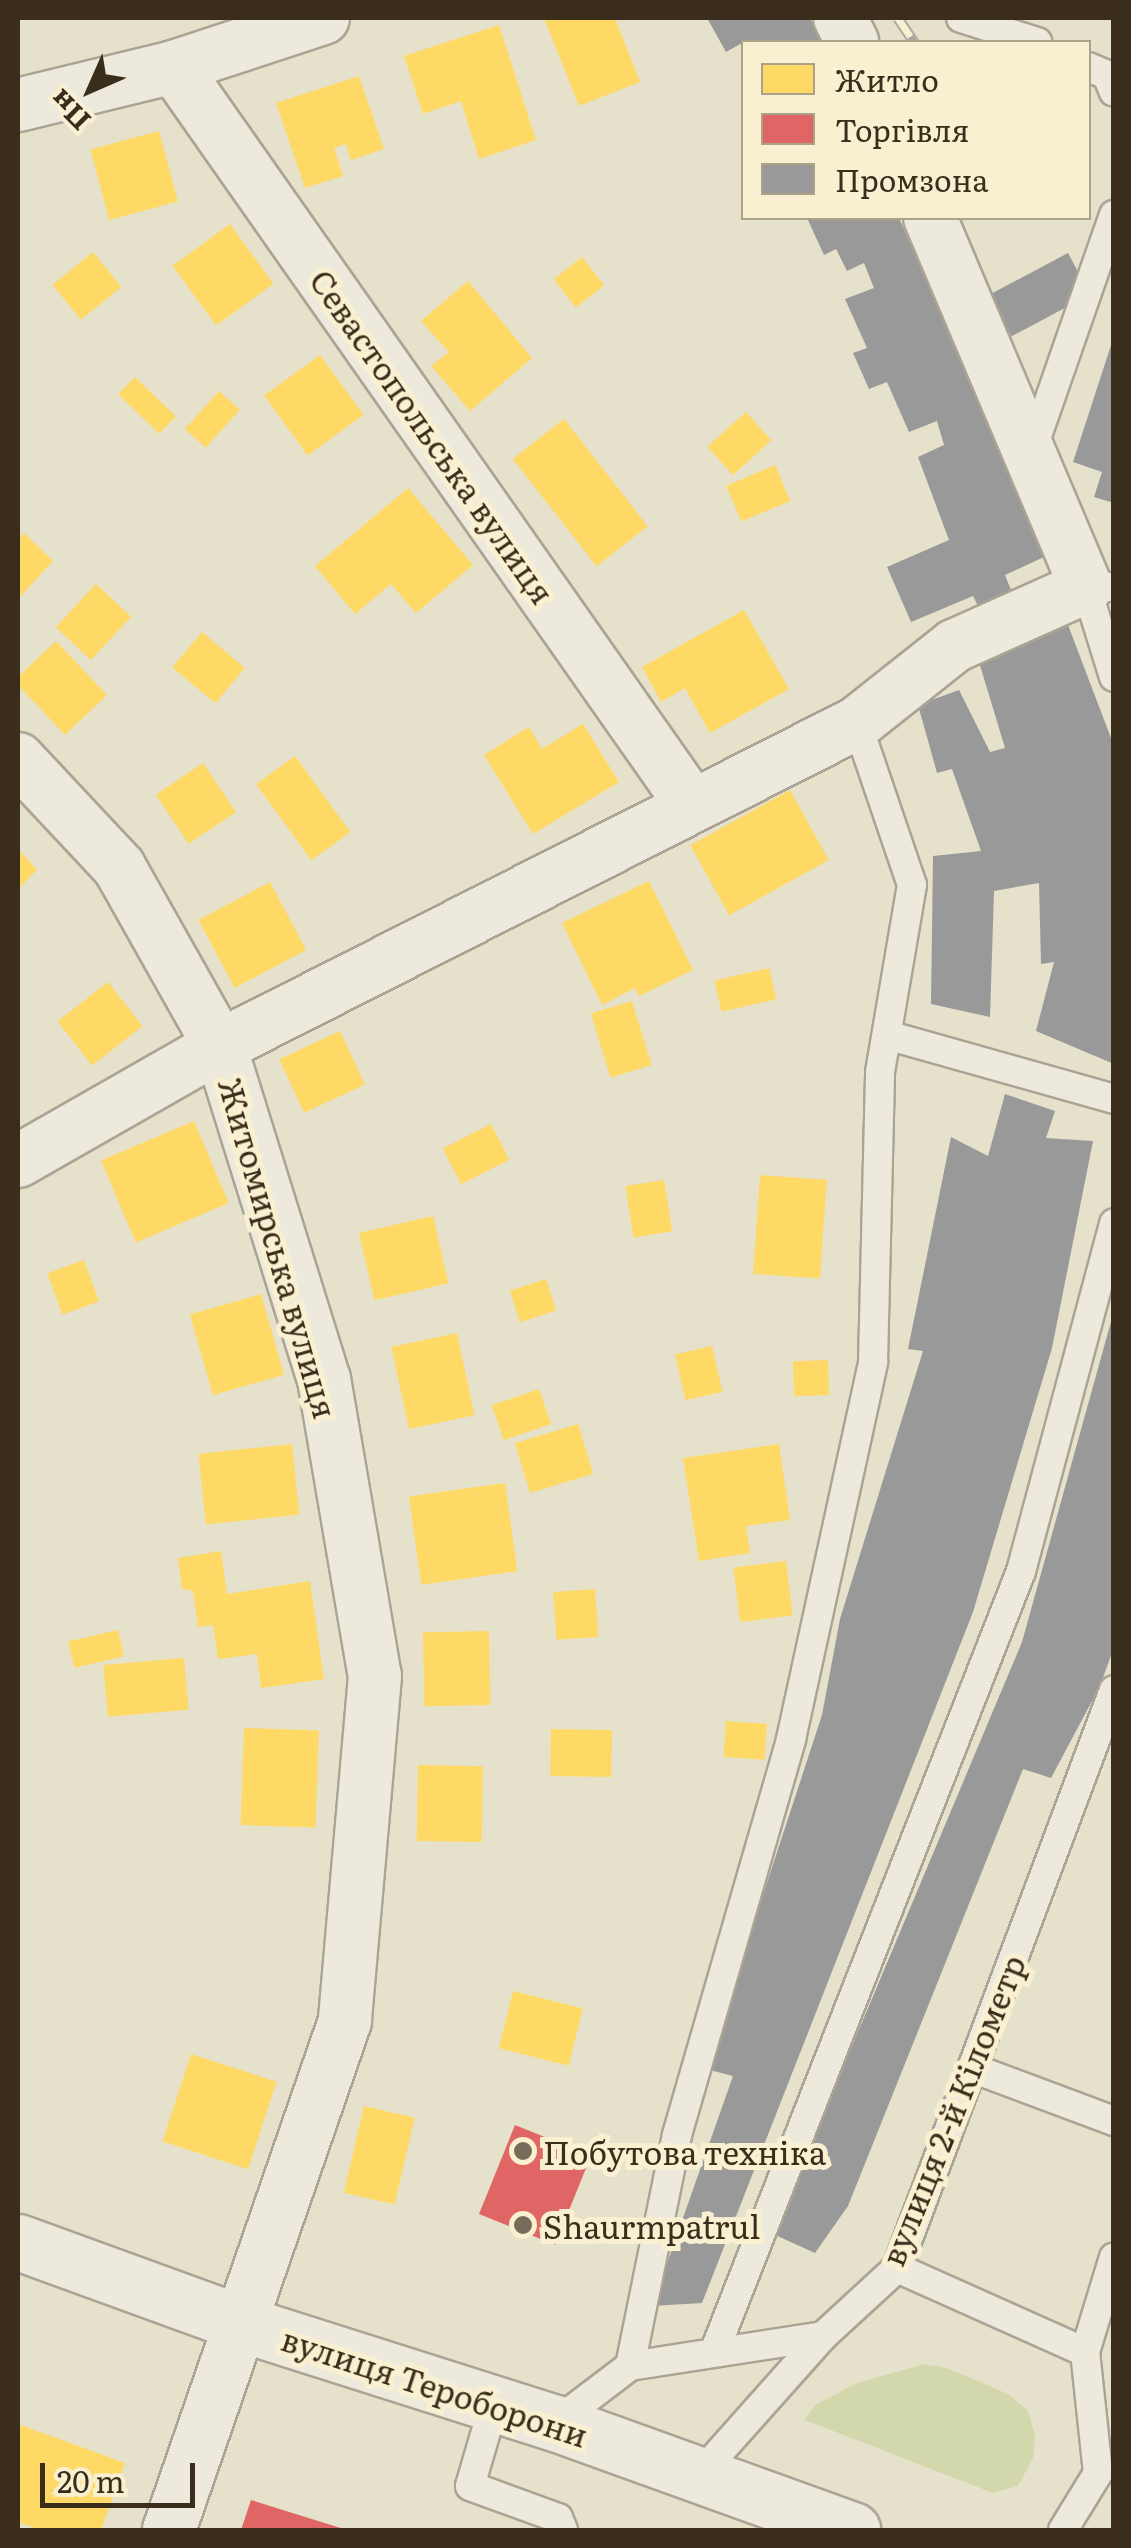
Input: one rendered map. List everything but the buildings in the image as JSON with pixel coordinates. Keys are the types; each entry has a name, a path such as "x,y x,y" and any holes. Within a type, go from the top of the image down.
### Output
{"main road":[{"name":"вулиця Тероборони","path":"18,2242 242,2324 555,2423 852,2530"}],"street":[{"path":"18,106 174,68 322,18"},
{"name":"Севастопольська вулиця","path":"174,68 692,806"},
{"path":"18,1162 220,1046 857,723 954,646 1100,587 1030,455 931,220"},
{"name":"Житомирська вулиця","path":"18,758 119,867 220,1046 324,1379 375,1676 344,2021 169,2530"}],"lane":[{"path":"961,18 1031,40"},
{"path":"1091,67 1107,75 1114,92"},
{"path":"1030,455 1114,214"},
{"path":"1100,587 1114,677"},
{"path":"630,2366 678,2136 791,1739 873,1362 880,1072 912,884 857,723"},
{"path":"886,1035 1114,1100"},
{"path":"715,2350 1021,1571 1114,1223"},
{"name":"вулиця 2-й Кілометр","path":"700,2474 823,2336 897,2268 1114,1690"},
{"path":"972,2068 1114,2121"},
{"path":"1063,2530 1098,2473 1084,2352 1114,2257"},
{"path":"897,2268 1084,2352"},
{"path":"555,2423 630,2366 823,2336"},
{"path":"494,2404 470,2486 558,2518 563,2530"}],"green space":[{"path":"924,2364 947,2368 1008,2394 1028,2411 1035,2436 1033,2458 1018,2486 993,2493 805,2420 815,2405 857,2383"}],"railway":[{"path":"898,18 913,40"}],"place":[{"name":"Побутова техніка","path":"523,2151"},
{"name":"Shaurmpatrul","path":"523,2225"}]}
